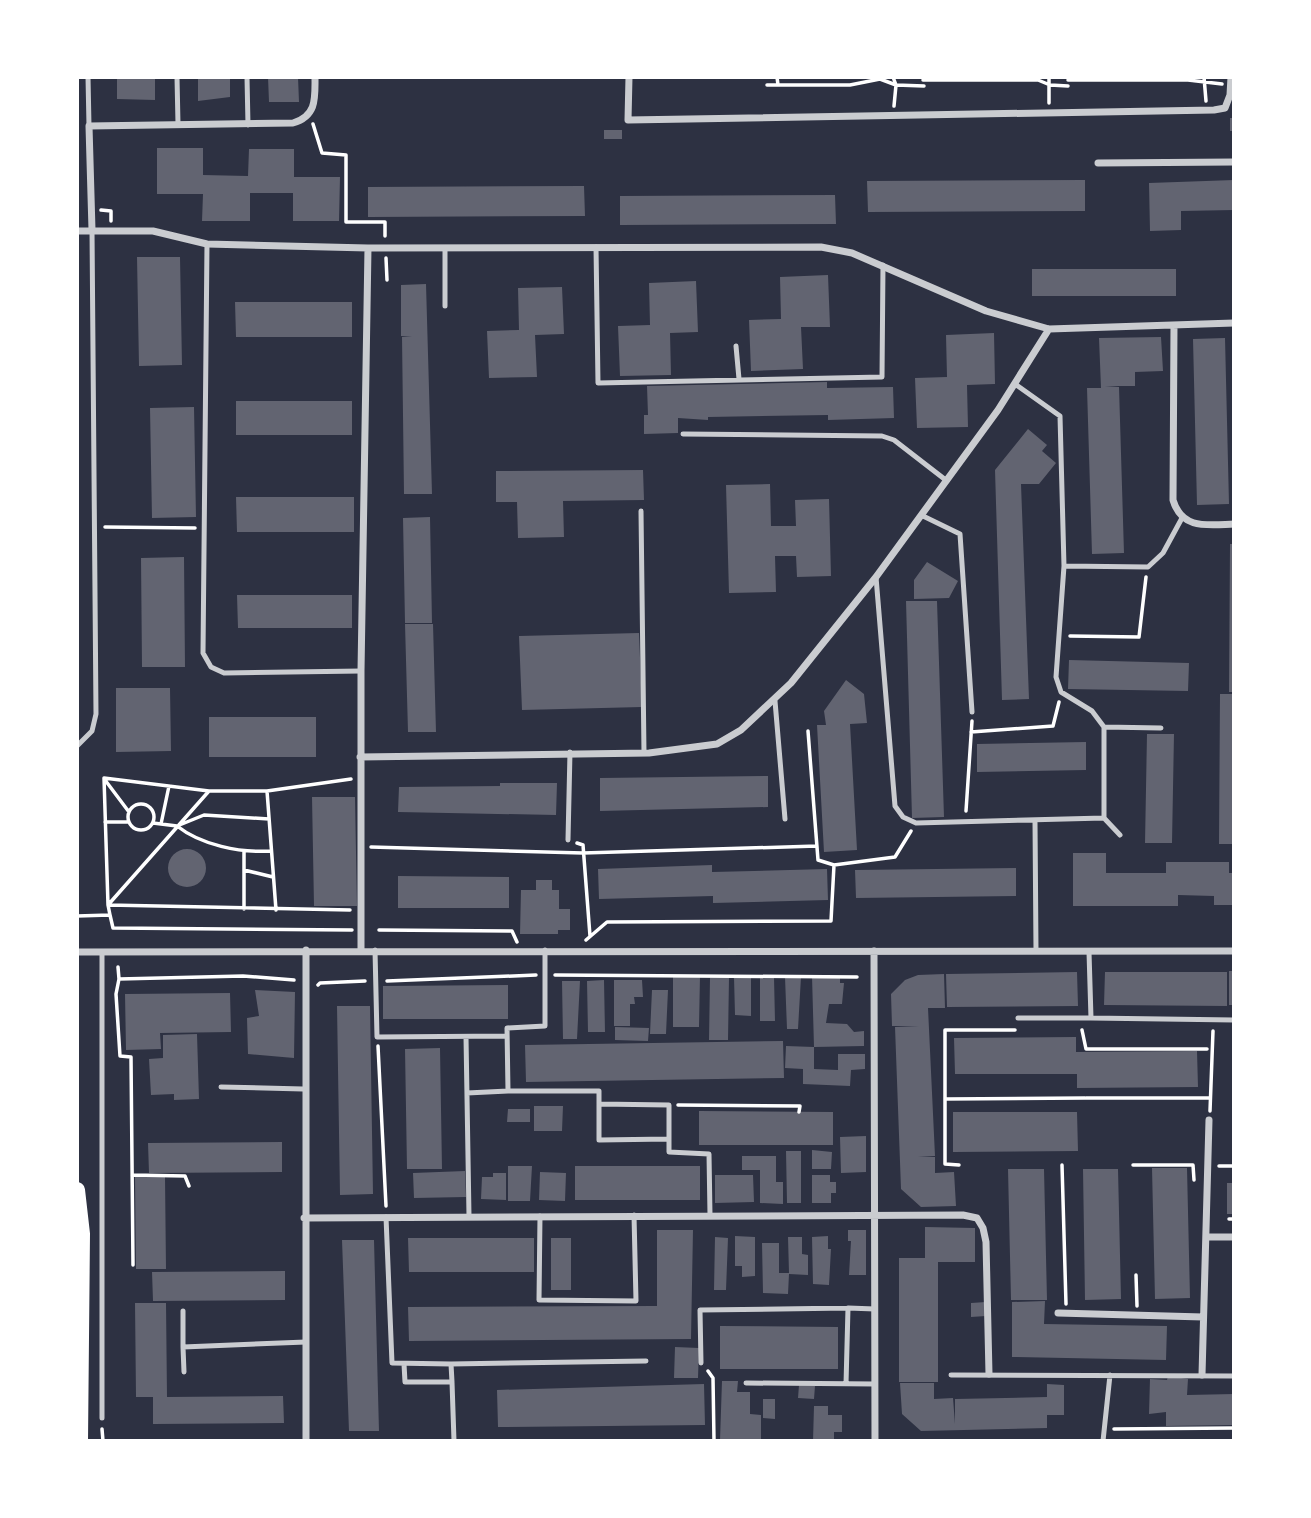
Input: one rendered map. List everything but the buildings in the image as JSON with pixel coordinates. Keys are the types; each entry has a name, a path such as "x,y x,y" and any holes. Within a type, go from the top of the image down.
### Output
{"main road":[{"path":"77,1190 82,1234 80,1441"}],"street":[{"path":"92,230 89,126 293,123 310,114 315,106 315,77"},
{"path":"629,77 628,120 1206,110 1225,108 1231,81"},
{"path":"1098,163 1234,162"},
{"path":"77,231 153,231 207,244 368,248 821,247 852,253 986,311 1049,329 1234,323"},
{"path":"361,950 360,757 368,248"},
{"path":"1174,325 1173,500 1182,518 1200,526 1234,524"},
{"path":"360,757 690,750 717,744 741,730 775,701 923,516 1015,384 1049,329"},
{"path":"306,950 303,1089 306,1441"},
{"path":"874,951 877,1214 875,1441"},
{"path":"77,952 1234,951"},
{"path":"1202,1376 1208,1237 1209,1120"},
{"path":"304,1218 963,1214 977,1218 984,1228 989,1374"},
{"path":"1208,1237 1234,1237"},
{"path":"1062,1313 1203,1317"}],"lane":[{"path":"88,77 89,126"},
{"path":"177,77 178,124"},
{"path":"247,77 248,125"},
{"path":"77,746 92,731 96,714 92,230"},
{"path":"207,244 203,653 211,667 223,673 361,671"},
{"path":"596,247 598,383 883,377 883,265"},
{"path":"445,248 445,306"},
{"path":"736,346 739,379"},
{"path":"1015,384 1060,416 1064,566 1056,677 1061,692 1092,711 1104,727 1104,818 1120,835"},
{"path":"683,434 882,436 894,440 947,481"},
{"path":"641,511 644,753"},
{"path":"923,516 960,534 972,712"},
{"path":"1064,566 1148,567 1163,553 1182,518"},
{"path":"876,577 895,806 903,817 916,823 1104,818"},
{"path":"775,701 785,819"},
{"path":"1104,727 1161,728"},
{"path":"568,840 570,752"},
{"path":"1035,821 1035,951"},
{"path":"375,950 377,1037 507,1036"},
{"path":"508,1091 507,1028 545,1026 545,950"},
{"path":"1089,951 1091,1018"},
{"path":"102,952 102,1418"},
{"path":"1018,1018 1234,1020"},
{"path":"466,1037 469,1216"},
{"path":"221,1087 303,1089"},
{"path":"467,1093 599,1091 599,1140 669,1139"},
{"path":"598,1104 669,1105 669,1152 709,1154 710,1215"},
{"path":"540,1216 539,1300 636,1301 634,1215"},
{"path":"386,1217 392,1363 646,1361"},
{"path":"846,1384 848,1308"},
{"path":"701,1363 700,1310 875,1309"},
{"path":"183,1311 184,1372"},
{"path":"183,1347 306,1342"},
{"path":"404,1364 405,1382 452,1382"},
{"path":"451,1364 454,1441"},
{"path":"951,1375 1234,1376"},
{"path":"1103,1441 1110,1375"},
{"path":"746,1382 874,1384"}],"path":[{"path":"777,77 778,85"},
{"path":"833,77 833,85"},
{"path":"893,77 896,85 893,115"},
{"path":"1048,77 1049,113"},
{"path":"1204,77 1206,110"},
{"path":"923,80 1038,80 1050,85 1087,78 1141,78 1206,83 1231,81"},
{"path":"767,85 833,85 880,79 896,85 924,86"},
{"path":"310,114 322,153 346,155 346,222 385,222 387,280"},
{"path":"95,527 204,528"},
{"path":"1058,635 1139,637 1148,567"},
{"path":"971,732 1052,726 1061,692"},
{"path":"965,823 972,712"},
{"path":"808,731 818,860 834,865 895,857 916,823"},
{"path":"104,778 209,791 267,791 360,777"},
{"path":"104,778 129,813"},
{"path":"104,778 108,905 115,938"},
{"path":"161,824 169,786"},
{"path":"108,905 209,791"},
{"path":"267,791 276,909"},
{"path":"153,823 155,814 147,804 134,805 129,813 129,822 135,828 143,830 153,823 177,826 201,839 244,850 270,851"},
{"path":"177,826 204,815 269,819"},
{"path":"105,822 129,822"},
{"path":"568,840 583,845 591,950"},
{"path":"368,847 583,852 817,846"},
{"path":"244,850 244,909"},
{"path":"584,942 607,922 831,921 834,865"},
{"path":"244,870 273,877"},
{"path":"108,905 361,910"},
{"path":"77,916 110,915"},
{"path":"113,928 356,930"},
{"path":"379,930 512,931 518,944"},
{"path":"118,967 116,994 120,1056 131,1057 134,1265"},
{"path":"316,990 320,983 545,975 857,977"},
{"path":"119,979 243,976 295,980 296,989"},
{"path":"1209,1120 1214,1020"},
{"path":"959,1164 945,1164 945,1030 1026,1030"},
{"path":"1081,1030 1084,1030 1086,1049 1208,1049"},
{"path":"377,1037 386,1217"},
{"path":"945,1099 1210,1098"},
{"path":"669,1105 800,1106 799,1112"},
{"path":"732,1111 733,1105"},
{"path":"1062,1164 1062,1313"},
{"path":"1133,1165 1194,1166 1194,1193"},
{"path":"132,1175 185,1176 189,1186"},
{"path":"1136,1275 1137,1315"},
{"path":"701,1363 713,1378 714,1441"},
{"path":"1105,1429 1234,1428"}]}
